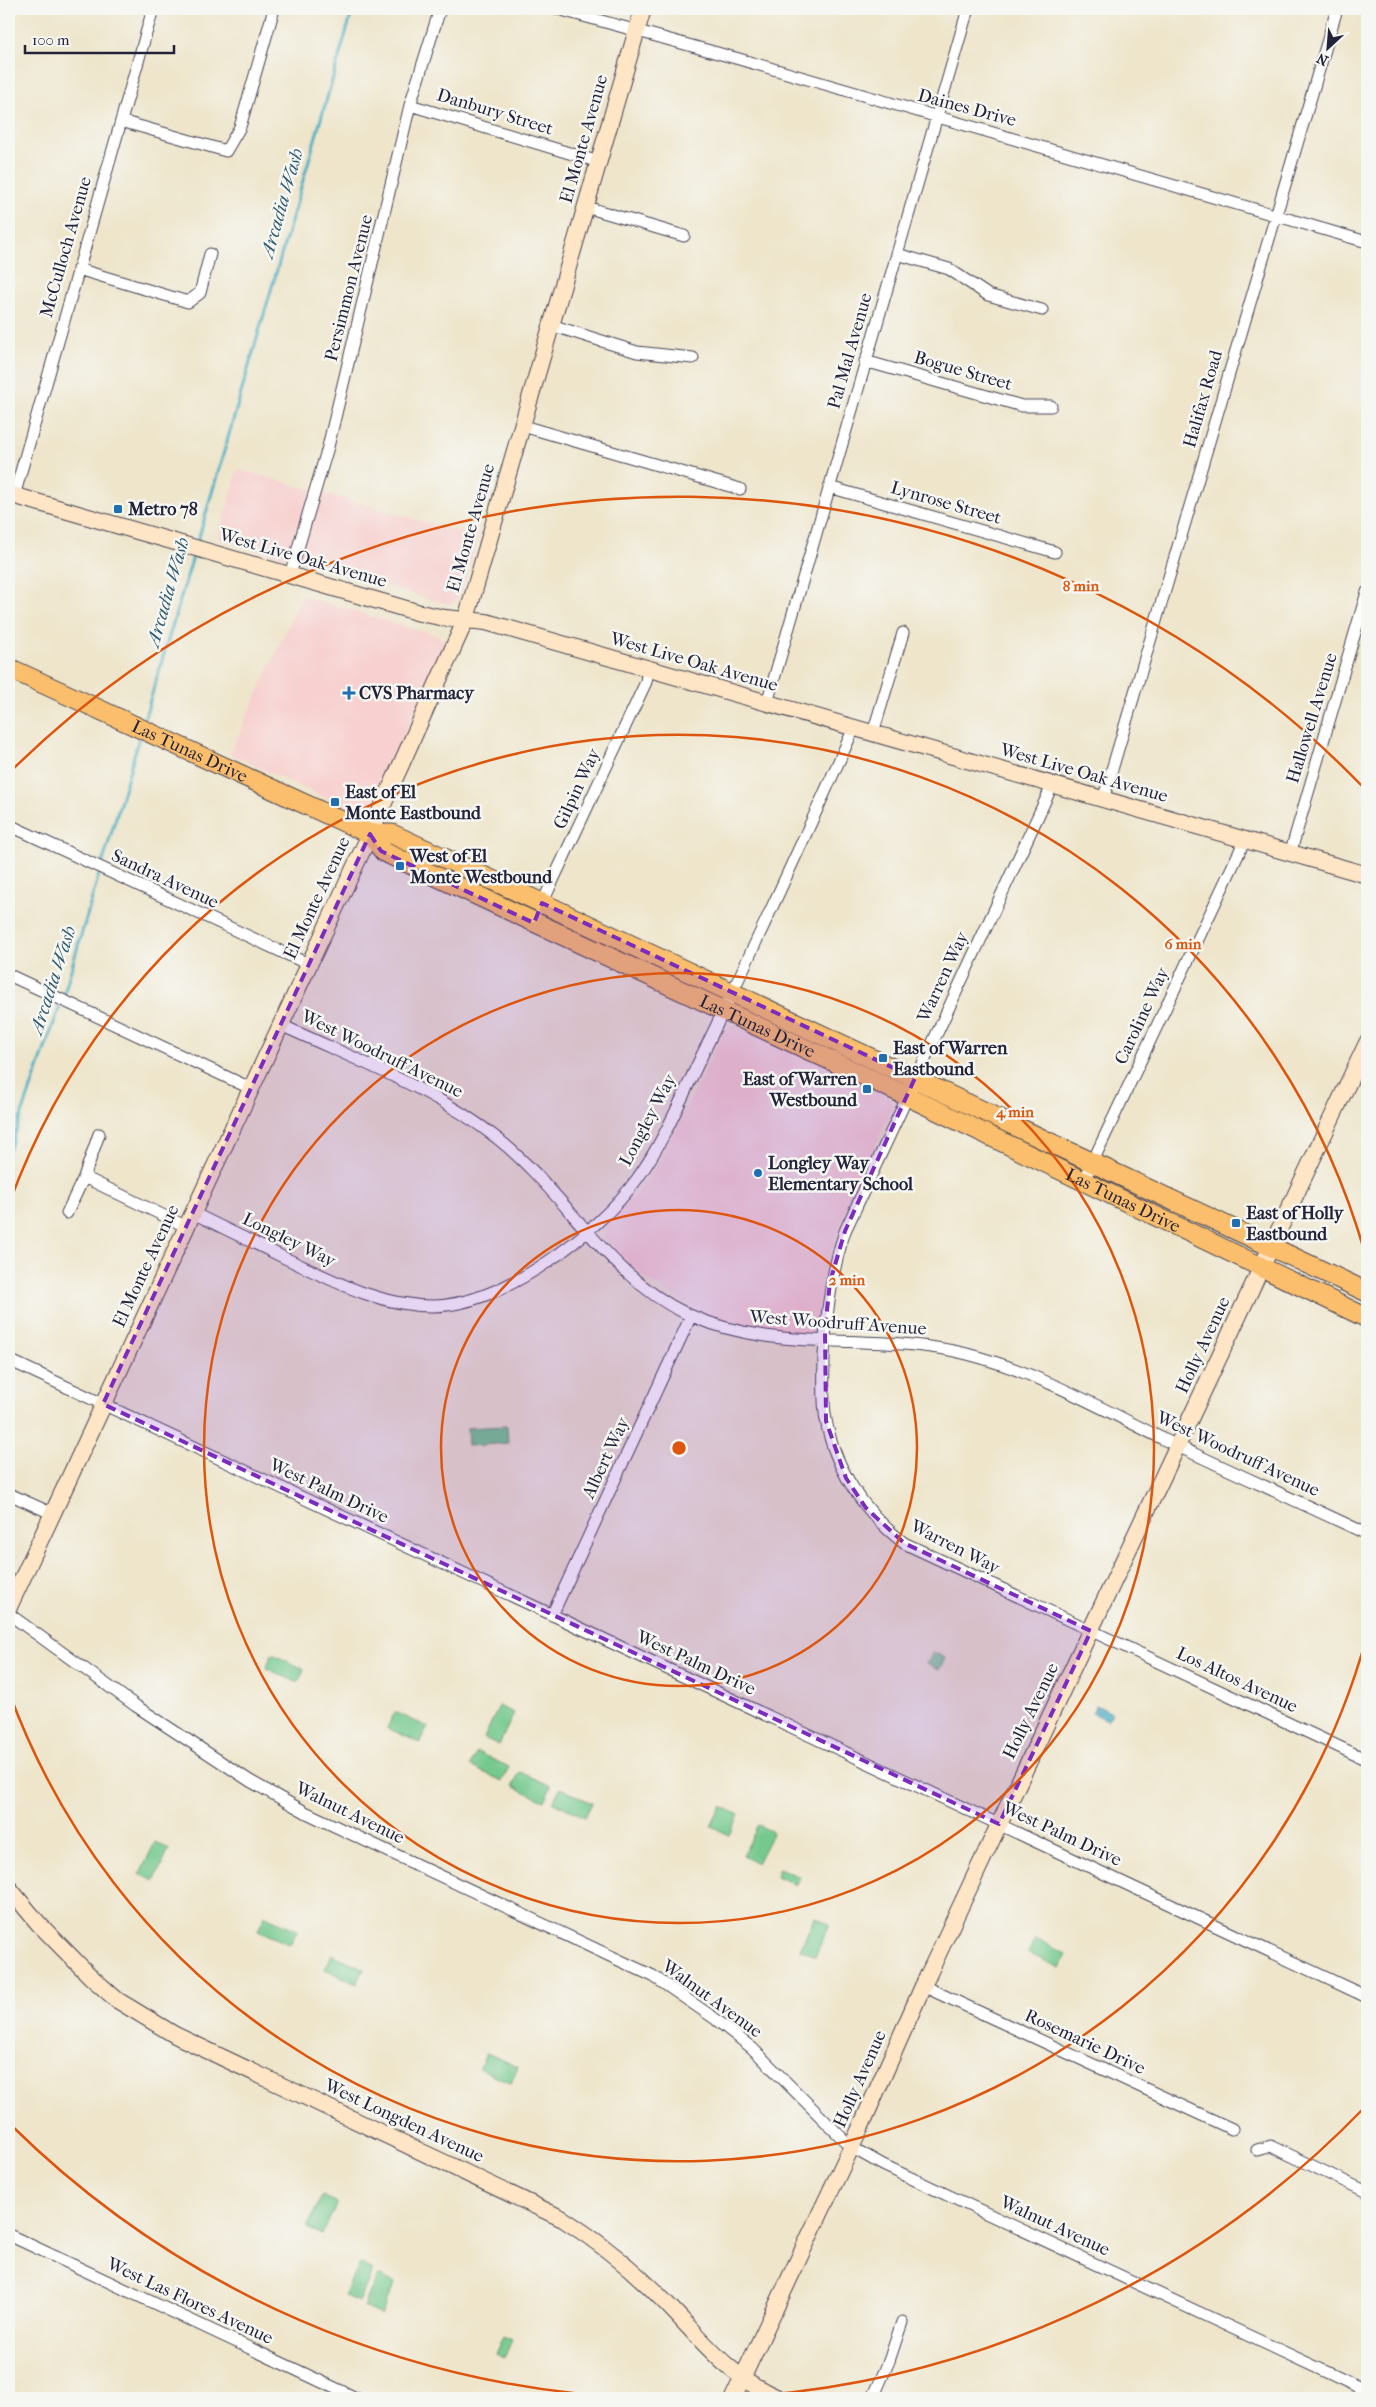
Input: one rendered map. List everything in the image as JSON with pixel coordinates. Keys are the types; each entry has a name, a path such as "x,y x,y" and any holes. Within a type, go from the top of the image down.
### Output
{"main road":[{"name":"Las Tunas Drive","path":"9,668 370,834 392,834 915,1078 1367,1292"},
{"name":"Las Tunas Drive","path":"370,834 380,851 1084,1180 1367,1318"}],"street":[{"name":"McCulloch Avenue","path":"11,495 153,9"},
{"path":"121,122 226,151 240,127 274,9"},
{"name":"Persimmon Avenue","path":"290,575 328,447 410,105 440,9"},
{"name":"Daines Drive","path":"558,9 738,59 1367,242"},
{"name":"El Monte Avenue","path":"9,1607 51,1513 370,834 466,619 643,9"},
{"name":"Pal Mal Avenue","path":"767,703 968,9"},
{"name":"Halifax Road","path":"1103,800 1337,9"},
{"name":"Danbury Street","path":"410,105 599,162"},
{"path":"586,207 684,236"},
{"path":"78,269 188,302 200,293 210,254"},
{"path":"897,254 949,270 988,295 1042,310"},
{"path":"551,325 637,352 693,358"},
{"name":"Bogue Street","path":"865,361 1022,406 1051,406"},
{"path":"522,426 740,490"},
{"name":"Lynrose Street","path":"829,487 1054,552"},
{"name":"West Live Oak Avenue","path":"11,495 420,612 445,618 486,622 1367,875"},
{"name":"Hallowell Avenue","path":"1290,854 1367,592"},
{"path":"873,733 903,633"},
{"name":"Gilpin Way","path":"534,923 646,682 648,668"},
{"name":"Longley Way","path":"84,1177 375,1298 401,1304 433,1306 460,1303 489,1294 527,1274 588,1231 636,1180 653,1154 723,1010 854,728"},
{"name":"Warren Way","path":"1052,786 856,1205 836,1259 827,1304 823,1382 826,1421 846,1478 866,1508 887,1530 904,1543 1091,1631"},
{"name":"Sandra Avenue","path":"9,826 308,964"},
{"name":"Caroline Way","path":"1084,1180 1245,840"},
{"path":"9,975 250,1088"},
{"name":"West Woodruff Avenue","path":"280,1024 459,1110 500,1140 528,1166 619,1267 638,1284 671,1306 691,1316 737,1332 760,1337 902,1344 947,1350 991,1361 1058,1387 1178,1446 1367,1534"},
{"name":"Holly Avenue","path":"733,2398 851,2147 923,1986 1367,1042"},
{"path":"67,1213 84,1177 99,1134"},
{"name":"Albert Way","path":"552,1615 691,1316"},
{"name":"West Palm Drive","path":"9,1360 1367,1998"},
{"path":"9,1494 51,1513"},
{"name":"Walnut Avenue","path":"9,1614 144,1711 258,1786 307,1813 631,1965 674,1989 752,2048 851,2147 883,2165 1367,2391"},
{"name":"Los Altos Avenue","path":"1091,1631 1367,1760"},
{"name":"West Longden Avenue","path":"9,1888 61,1948 90,1976 118,2000 149,2021 530,2202 596,2240 665,2302 742,2379 778,2398"},
{"name":"Rosemarie Drive","path":"923,1986 1232,2129"},
{"path":"1257,2150 1271,2146 1367,2192"},
{"name":"West Las Flores Avenue","path":"9,2235 356,2398"},
{"path":"873,2398 889,2361 902,2322"}],"highlighted area":[{"path":"370,834 381,851 534,923 542,903 915,1078 845,1231 830,1282 825,1329 826,1421 846,1478 866,1508 904,1543 1091,1631 999,1824 103,1404"}],"shaded area":[{"path":"238,469 478,537 460,596 451,604 444,603 218,539"},
{"path":"302,596 438,636 443,640 445,647 372,806 369,810 361,813 355,812 230,754"},
{"name":"Longley Way Elementary School","path":"733,1024 882,1094 889,1098 892,1107 838,1229 822,1282 817,1325 809,1333 760,1330 718,1318 694,1308 644,1277 605,1238 605,1227 644,1185 661,1160 723,1032"}],"green space":[{"path":"507,1426 508,1443 468,1446 467,1428"},
{"path":"933,1652 945,1658 939,1670 927,1664"},
{"path":"272,1654 304,1669 298,1683 266,1668"},
{"path":"499,1706 514,1713 499,1745 484,1738"},
{"path":"395,1712 428,1727 420,1743 387,1728"},
{"path":"477,1752 509,1767 502,1781 470,1766"},
{"path":"520,1772 551,1786 544,1801 513,1786"},
{"path":"560,1788 592,1803 585,1817 553,1802"},
{"path":"721,1806 739,1815 729,1835 711,1826"},
{"path":"758,1825 773,1832 757,1863 743,1856"},
{"path":"155,1842 169,1849 154,1881 140,1874"},
{"path":"779,1868 800,1877 796,1885 776,1876"},
{"path":"265,1916 297,1930 290,1945 258,1930"},
{"path":"815,1917 830,1924 815,1956 800,1949"},
{"path":"1035,1939 1066,1954 1060,1968 1028,1953"},
{"path":"332,1954 364,1969 357,1984 325,1969"},
{"path":"487,2053 518,2067 511,2083 479,2068"},
{"path":"322,2196 337,2203 322,2235 307,2228"},
{"path":"359,2263 373,2270 359,2302 344,2296"},
{"path":"378,2275 395,2283 381,2315 363,2307"},
{"path":"504,2336 512,2340 504,2358 496,2354"}],"water":[{"path":"1096,1705 1112,1713 1108,1720 1092,1713"}],"waterway":[{"name":"Arcadia Wash","path":"197,544 353,9"},
{"name":"Arcadia Wash","path":"143,724 194,553"},
{"name":"Arcadia Wash","path":"102,865 140,735"},
{"name":"Arcadia Wash","path":"63,997 100,871"},
{"name":"Arcadia Wash","path":"9,1151 61,1003"}],"place":[{"name":"Metro 78","path":"118,509"},
{"name":"CVS Pharmacy","path":"349,693"},
{"name":"East of El Monte Eastbound","path":"335,802"},
{"name":"West of El Monte Westbound","path":"400,866"},
{"name":"East of Warren Eastbound","path":"883,1058"},
{"name":"East of Warren Westbound","path":"867,1089"},
{"name":"Longley Way Elementary School","path":"758,1173"},
{"name":"East of Holly Eastbound","path":"1236,1223"}]}
